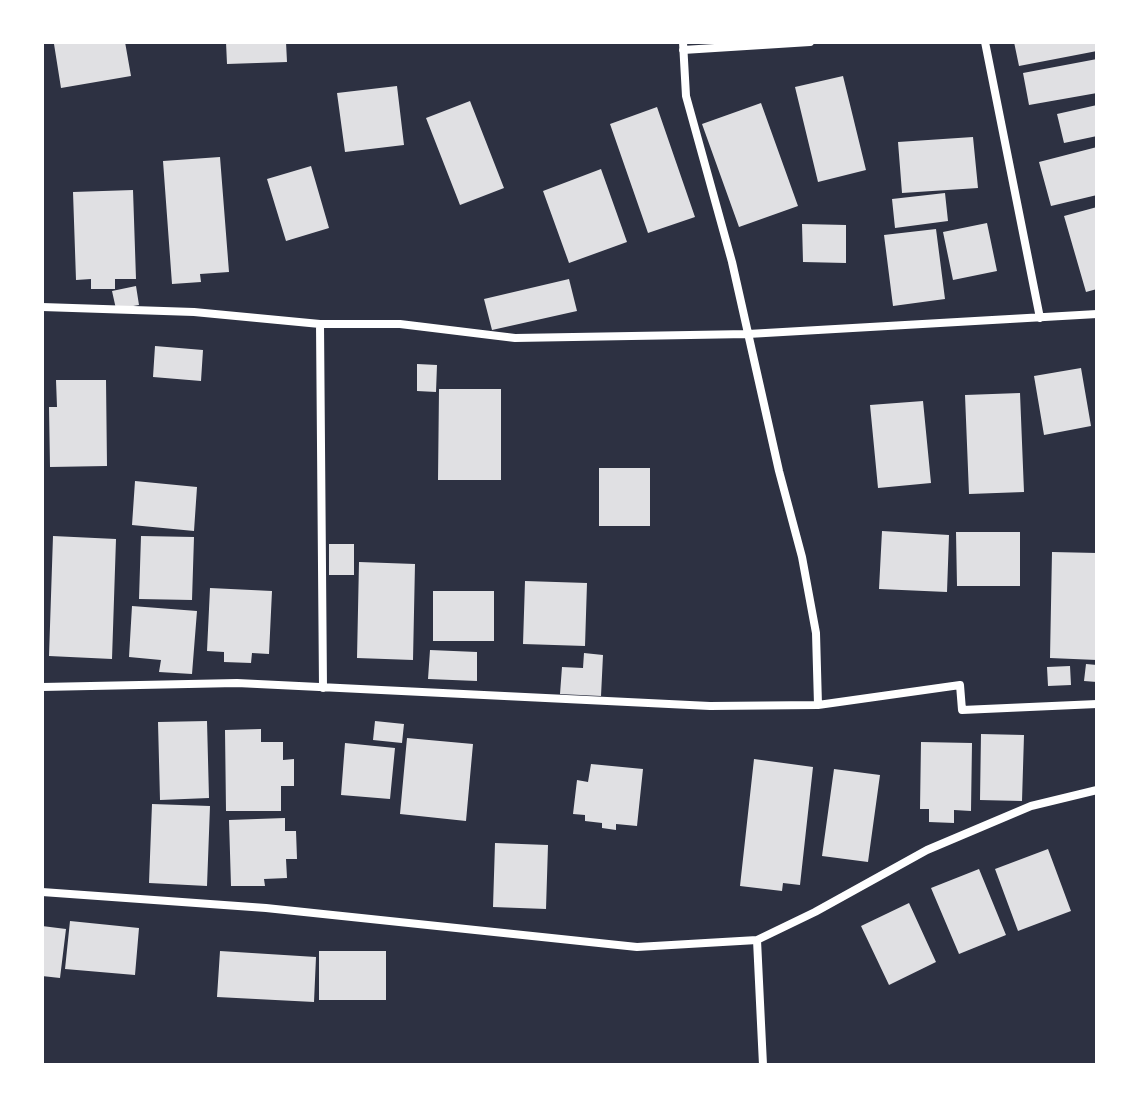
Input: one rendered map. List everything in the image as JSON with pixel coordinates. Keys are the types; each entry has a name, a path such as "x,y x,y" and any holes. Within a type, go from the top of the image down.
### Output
{"street":[{"path":"810,42 683,46 686,96 732,262 779,471 802,557 813,618 818,705"},
{"path":"985,42 1040,318"},
{"path":"42,307 194,312 320,324 400,324 515,338 748,334 1097,314"},
{"path":"320,324 323,688"},
{"path":"42,687 237,683 710,706 818,705 960,685 962,710 1097,704"},
{"path":"42,892 282,909 637,947 757,940 927,850 1031,806 1097,790"},
{"path":"757,940 763,1065"}],"building":[{"path":"125,42 131,76 61,88 54,44"},
{"path":"226,42 286,42 287,62 227,64"},
{"path":"1014,42 1097,42 1097,51 1019,66"},
{"path":"1097,59 1097,93 1029,105 1023,73"},
{"path":"843,76 866,170 818,182 795,87"},
{"path":"397,86 404,145 345,152 337,93"},
{"path":"470,101 504,188 460,205 426,118"},
{"path":"761,103 798,206 739,227 702,124"},
{"path":"1097,105 1097,136 1064,143 1057,114"},
{"path":"657,107 695,217 648,233 610,124"},
{"path":"973,137 978,188 902,193 898,142"},
{"path":"1097,147 1097,195 1051,206 1039,162"},
{"path":"220,157 229,272 200,274 201,282 172,284 163,161"},
{"path":"311,166 329,228 286,241 267,179"},
{"path":"601,169 627,242 569,263 543,191"},
{"path":"133,190 136,279 115,279 115,289 91,289 91,279 76,280 73,192"},
{"path":"945,193 948,221 895,228 892,199"},
{"path":"1097,207 1097,289 1086,292 1064,216"},
{"path":"987,223 997,271 953,280 943,232"},
{"path":"802,224 846,225 846,263 803,262"},
{"path":"936,229 945,299 893,306 884,235"},
{"path":"569,279 577,311 492,330 484,299"},
{"path":"136,286 139,305 116,309 112,291"},
{"path":"155,346 203,350 201,381 153,377"},
{"path":"417,364 437,365 436,392 417,391"},
{"path":"1081,368 1091,426 1044,435 1034,376"},
{"path":"56,380 106,380 107,466 50,467 49,407 57,407"},
{"path":"439,389 501,389 501,480 438,480"},
{"path":"1020,393 1024,492 969,494 965,395"},
{"path":"923,401 931,483 878,488 870,405"},
{"path":"599,468 650,468 650,526 599,526"},
{"path":"135,481 197,487 194,531 132,525"},
{"path":"882,531 949,535 947,592 879,589"},
{"path":"956,532 1020,532 1020,586 957,586"},
{"path":"53,536 116,539 112,659 49,656"},
{"path":"141,536 194,537 192,600 139,599"},
{"path":"329,544 354,544 354,575 329,575"},
{"path":"1052,552 1097,553 1097,660 1050,658"},
{"path":"359,562 415,564 413,660 357,658"},
{"path":"525,581 587,583 585,646 523,644"},
{"path":"210,588 272,591 269,654 252,653 251,663 224,662 224,652 207,651"},
{"path":"433,591 494,591 494,641 433,641"},
{"path":"132,606 197,611 192,674 159,672 161,660 129,657"},
{"path":"430,650 477,652 477,681 428,679"},
{"path":"584,653 603,655 601,696 560,694 562,667 583,668"},
{"path":"1086,664 1097,665 1097,682 1084,681"},
{"path":"1070,666 1071,685 1048,686 1047,667"},
{"path":"207,721 209,798 160,800 158,722"},
{"path":"375,721 404,724 402,743 373,740"},
{"path":"261,729 261,742 283,742 283,760 294,759 294,786 281,786 281,811 226,811 225,730"},
{"path":"981,734 1024,735 1022,801 980,800"},
{"path":"407,738 473,744 466,821 400,814"},
{"path":"921,742 972,743 971,811 954,810 954,823 929,822 929,809 920,809"},
{"path":"345,743 395,748 390,799 341,795"},
{"path":"754,759 813,767 800,885 783,883 782,891 740,886"},
{"path":"591,764 643,769 637,826 616,824 616,830 602,828 602,823 585,821 585,815 573,814 577,780 588,782"},
{"path":"834,769 880,775 868,862 822,856"},
{"path":"152,804 210,806 207,886 149,883"},
{"path":"285,818 285,831 296,831 297,859 286,859 287,878 264,879 265,886 231,886 229,820"},
{"path":"495,843 548,845 546,909 493,907"},
{"path":"1048,849 1071,911 1018,931 995,869"},
{"path":"979,869 1006,935 959,954 931,888"},
{"path":"909,903 936,962 889,985 861,926"},
{"path":"70,921 139,928 135,975 65,969"},
{"path":"42,926 66,929 60,978 42,976"},
{"path":"220,951 316,957 314,1002 217,997"},
{"path":"319,951 386,951 386,1000 319,1000"}]}
